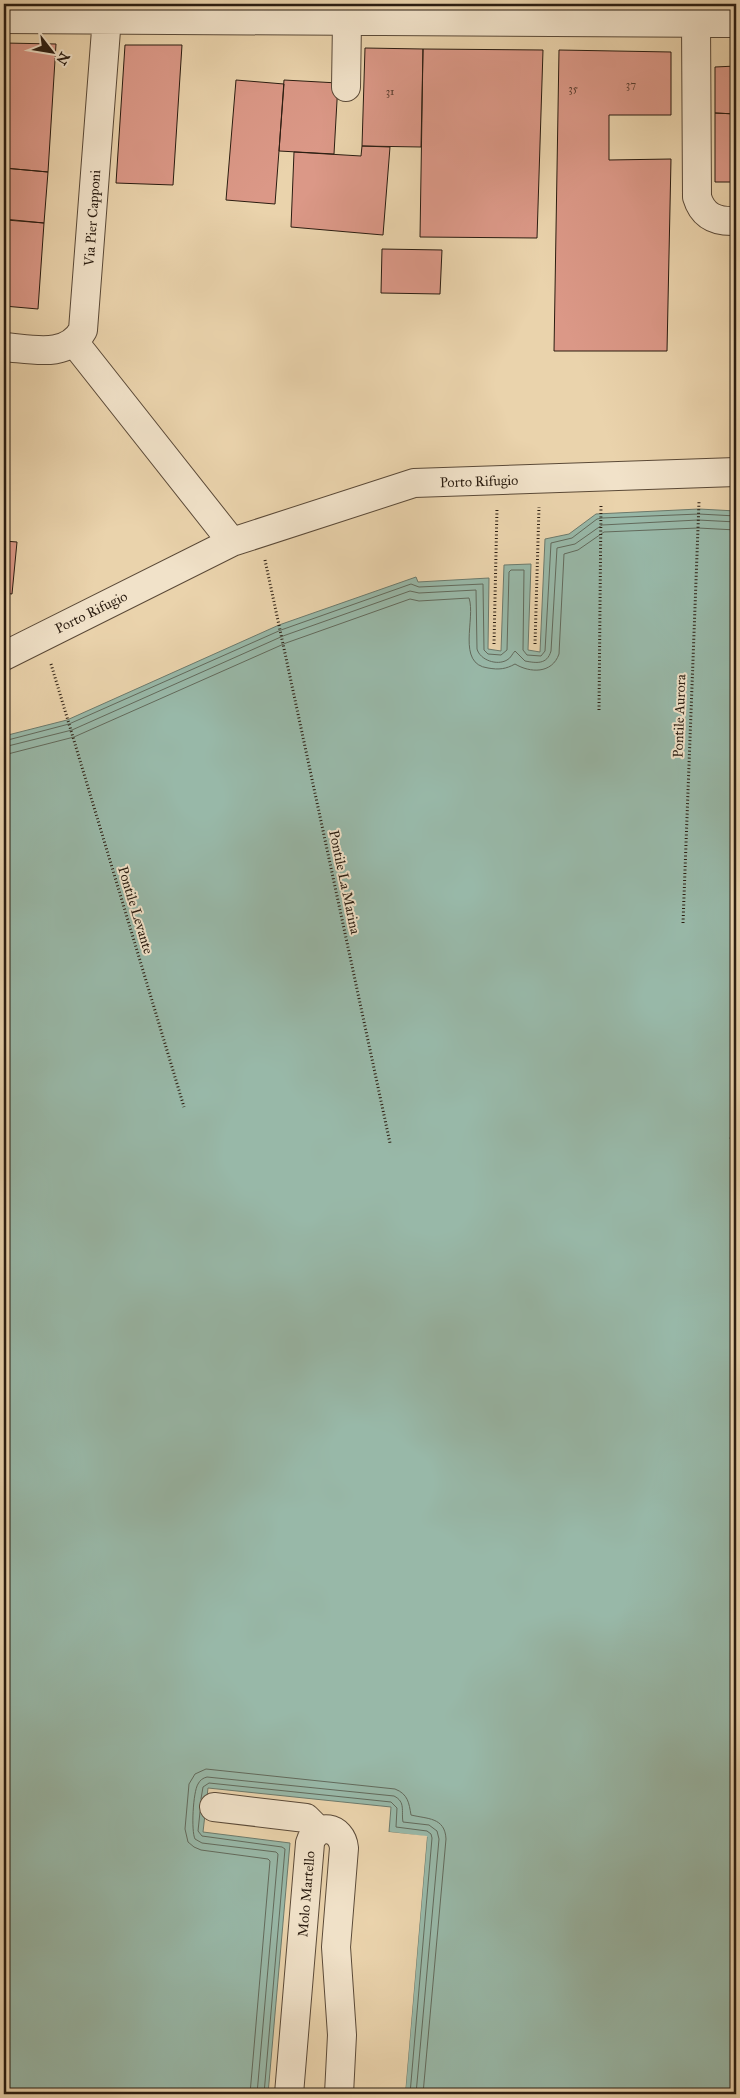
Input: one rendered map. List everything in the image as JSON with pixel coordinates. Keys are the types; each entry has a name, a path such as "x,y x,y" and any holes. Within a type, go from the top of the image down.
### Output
{"street":[{"path":"4,18 107,12 347,21 736,23"},
{"name":"Via Pier Capponi","path":"74,342 80,336 84,324 107,12"},
{"path":"346,87 347,21"},
{"path":"696,23 697,197 700,206 713,219 721,222 736,221"},
{"path":"4,347 59,350 74,342 232,542"},
{"name":"Porto Rifugio","path":"4,656 232,542 414,483 736,472"},
{"path":"214,1807 306,1818 318,1831 324,1829 334,1830 341,1837 344,1848 336,1947 342,2036 339,2094"},
{"name":"Molo Martello","path":"289,2094 310,1843 318,1831"}],"path":[{"path":"535,644 540,479"},
{"path":"494,644 498,480"},
{"name":"Pontile Aurora","path":"683,923 699,509"},
{"path":"599,710 601,513"},
{"name":"Pontile La Marina","path":"259,534 390,1144"},
{"name":"Pontile Levante","path":"42,637 184,1107"},
{"path":"730,1137 736,1139"}],"water":[{"path":"699,509 736,511 736,2094 405,2094 427,1837 389,1832 391,1807 208,1788 203,1832 290,1843 268,2094 4,2094 4,736 67,720 279,625 416,577 418,582 489,578 488,649 501,651 504,565 531,564 528,650 540,652 545,539 569,534 596,514"}],"pier":[{"path":"389,1832 427,1836 405,2094 402,2094 425,1839 389,1834"}],"building":[{"path":"4,43 56,44 48,172 4,168"},
{"path":"125,45 182,45 173,185 116,183"},
{"path":"365,48 423,49 421,147 362,146"},
{"path":"423,49 543,50 537,238 420,237"},
{"path":"559,50 671,52 671,115 609,115 609,160 671,159 667,351 554,351"},
{"path":"736,66 736,114 715,113 715,67"},
{"path":"236,80 284,84 275,204 226,200"},
{"path":"284,80 338,83 334,154 279,151"},
{"path":"715,113 736,114 736,182 715,182"},
{"path":"362,146 390,147 383,235 291,227 294,152 361,156"},
{"path":"4,168 48,172 44,223 4,219"},
{"path":"6,220 44,223 38,309 4,306"},
{"path":"382,249 442,250 440,294 381,293"},
{"path":"4,541 17,542 12,594 4,593"}]}
